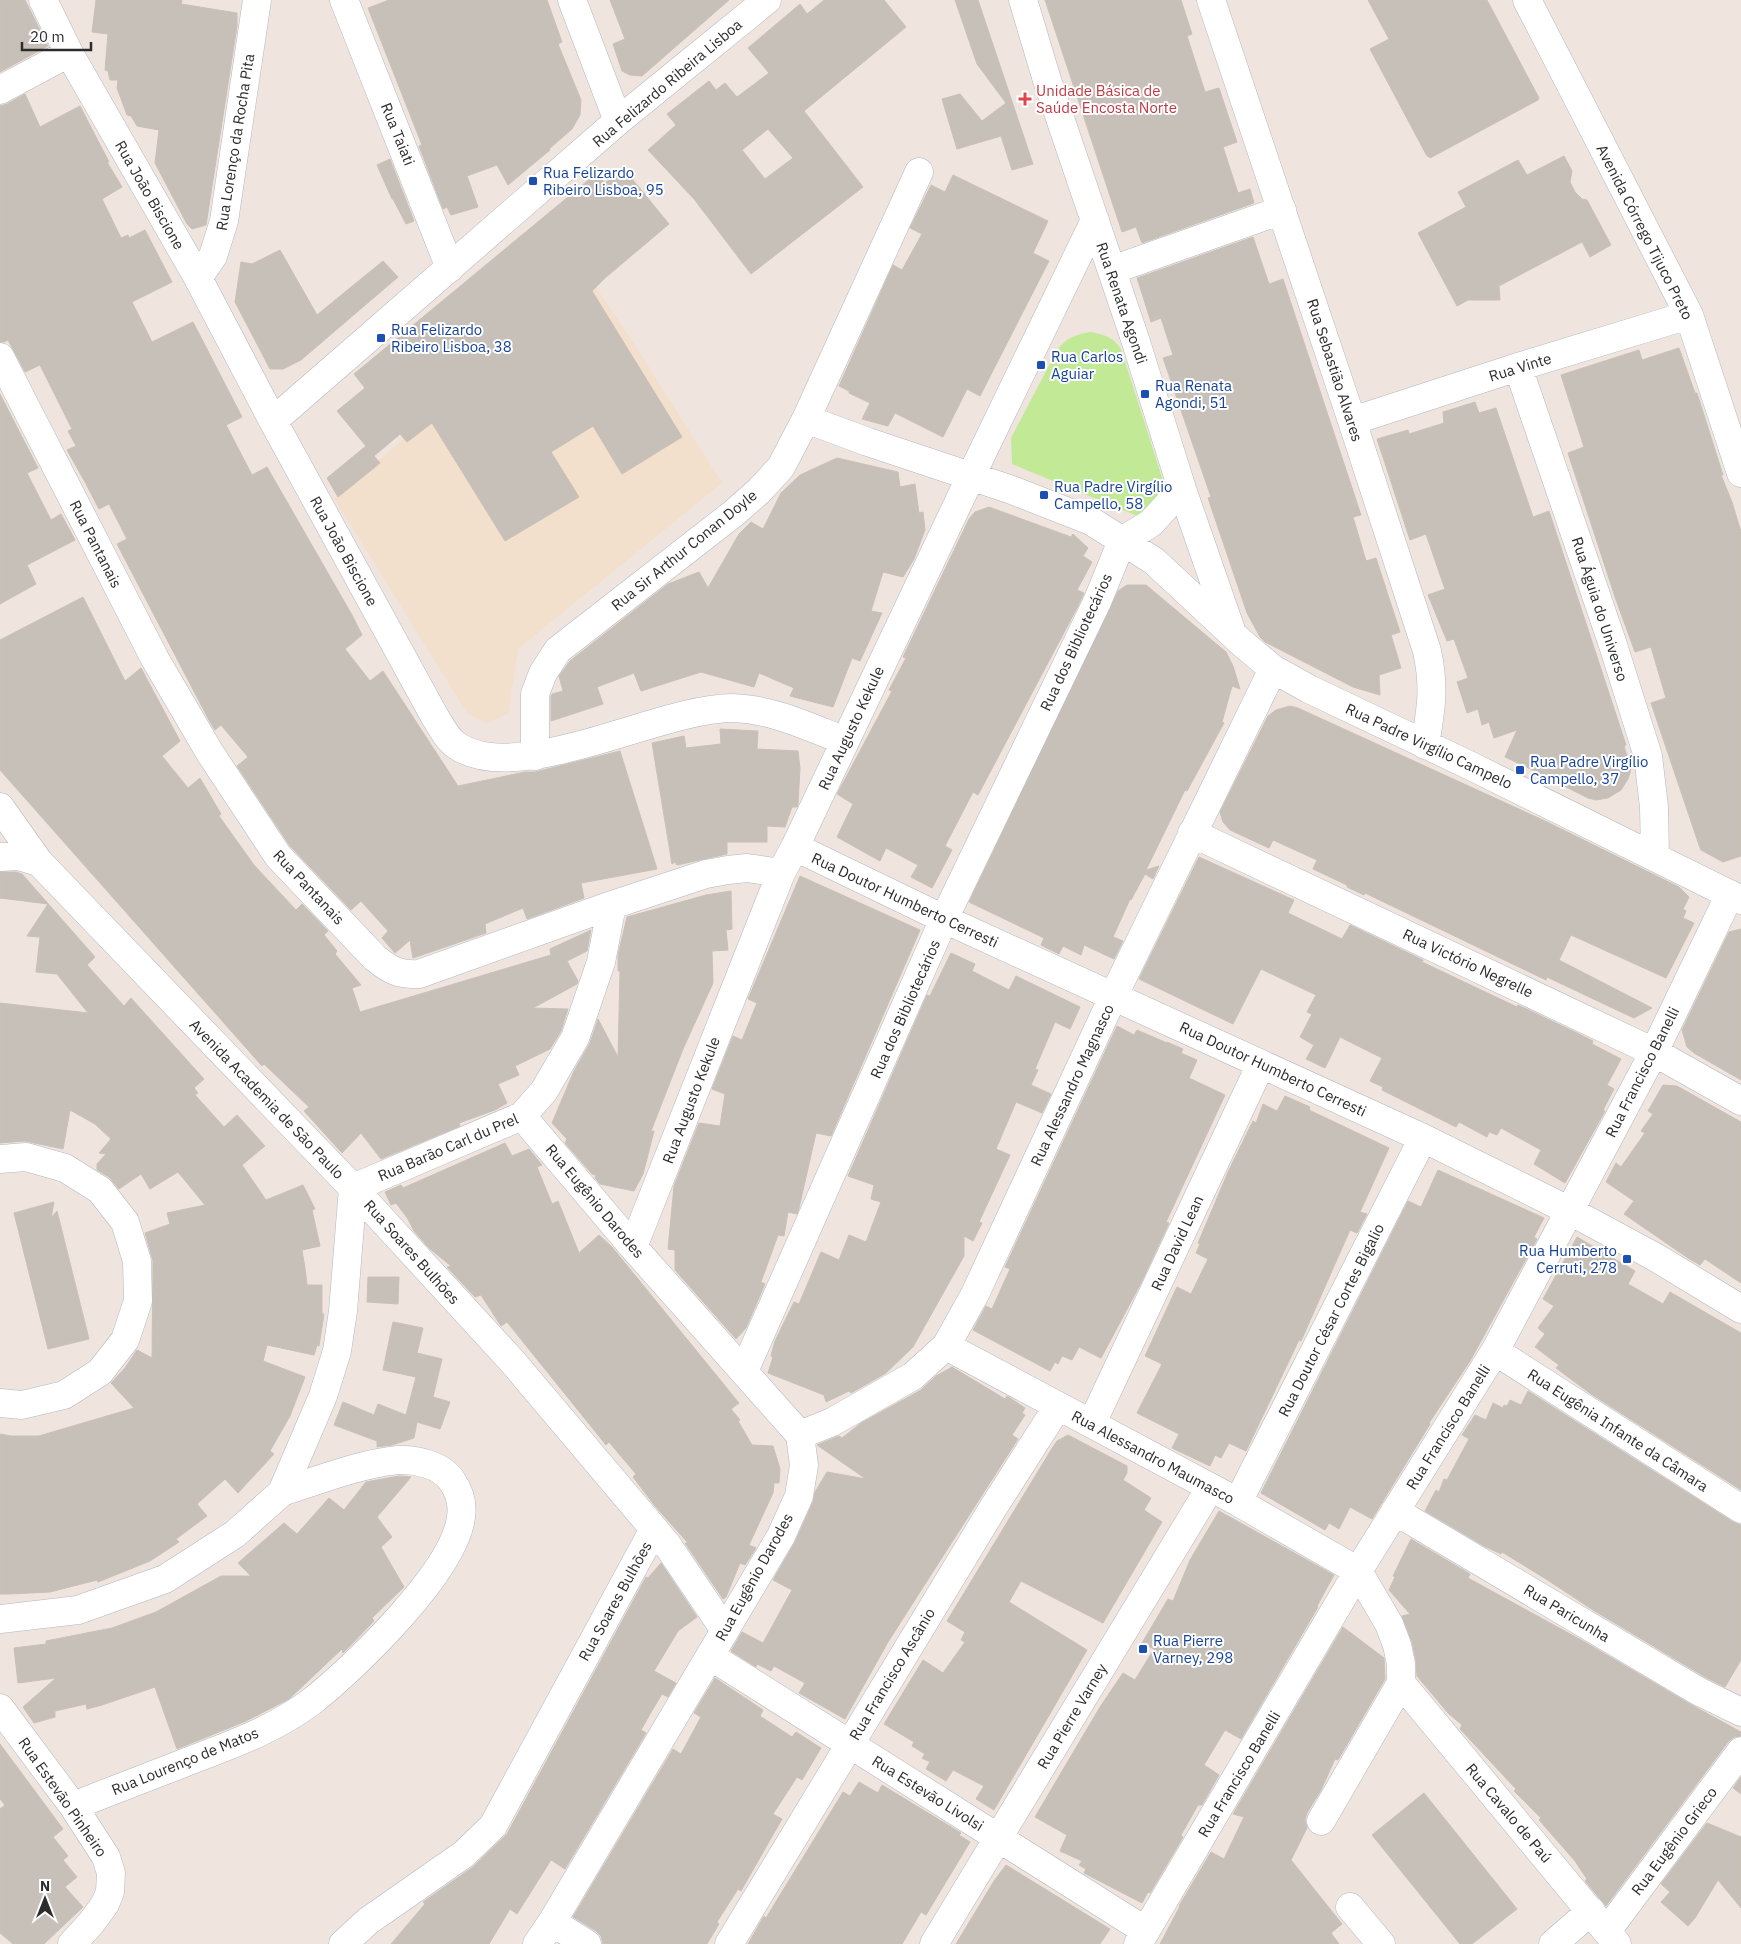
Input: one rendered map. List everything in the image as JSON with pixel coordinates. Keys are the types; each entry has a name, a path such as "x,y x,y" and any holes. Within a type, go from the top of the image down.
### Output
{"street":[{"name":"Rua Lorenço da Rocha Pita","path":"198,278 213,256 224,221 257,0"},
{"name":"Rua Taiati","path":"344,0 450,268"},
{"path":"572,0 618,121"},
{"name":"Rua Felizardo Ribeira Lisboa","path":"273,422 618,121 768,0"},
{"name":"Rua Renata Agondi","path":"1023,0 1047,80 1232,634"},
{"name":"Rua Sebastião Alvares","path":"1211,0 1427,651 1432,674 1432,698 1425,745"},
{"name":"Avenida Córrego Tijuco Preto","path":"1527,0 1688,315 1741,473"},
{"name":"Rua João Biscione","path":"49,5 68,53 198,278 273,422 435,717 454,744 470,753 493,759 535,756 699,712 732,708 767,712 845,741"},
{"path":"0,90 68,53"},
{"name":"Rua Sir Arthur Conan Doyle","path":"535,756 535,694 543,672 558,650 734,513 759,491 780,467 806,419 919,172"},
{"path":"1112,270 1282,210"},
{"name":"Rua Augusto Kekule","path":"633,1247 780,873 795,847 1095,220"},
{"name":"Rua Vinte","path":"1352,421 1518,367 1688,315"},
{"name":"Rua Pantanais","path":"0,357 155,659 210,752 278,856 375,958 387,968 404,974 420,974 612,905 706,874 747,868 780,873"},
{"name":"Rua Águia do Universo","path":"1518,367 1612,642 1648,756 1654,806 1655,856"},
{"name":"Rua Padre Virgílio Campelo","path":"806,419 971,476 1092,521 1154,561 1232,634 1273,669 1309,689 1736,897"},
{"path":"1122,541 1151,523 1182,489"},
{"name":"Rua dos Bibliotecários","path":"744,1371 944,919 1097,602 1122,541"},
{"name":"Rua Alessandro Magnasco","path":"800,1436 832,1422 913,1376 946,1346 975,1294 1113,997 1273,669"},
{"name":"Avenida Academia de São Paulo","path":"0,807 39,862 353,1188 343,1310 337,1350 323,1396 282,1492 235,1534 165,1579 78,1610 0,1619"},
{"name":"Rua Victório Negrelle","path":"1192,833 1654,1052 1741,1101"},
{"name":"Rua Doutor Humberto Cerresti","path":"795,847 944,919 1423,1138 1570,1211 1656,1257 1741,1309"},
{"path":"0,857 20,856 39,862"},
{"name":"Rua Francisco Banelli","path":"1142,1937 1358,1571 1495,1351 1736,897"},
{"name":"Rua Barão Carl du Prel","path":"353,1188 522,1116 544,1091 576,1038 601,962 612,905"},
{"name":"Rua David Lean","path":"1092,1423 1261,1064"},
{"name":"Rua Eugênio Darodes","path":"522,1116 633,1247 800,1436 804,1465 799,1496 781,1536 544,1933"},
{"name":"Rua Doutor César Cortes Bigalio","path":"1238,1502 1423,1138"},
{"path":"0,1159 26,1157 65,1168 100,1190 125,1222 138,1261 138,1302 125,1340 100,1372 64,1395 22,1405 0,1402"},
{"name":"Rua Soares Bulhões","path":"343,1944 368,1921 464,1854 493,1826 654,1529 512,1362 353,1188"},
{"name":"Rua Alessandro Maumasco","path":"946,1346 1238,1502 1358,1571"},
{"name":"Rua Eugênia Infante da Câmara","path":"1495,1351 1741,1508"},
{"name":"Rua Francisco Ascânio","path":"729,1944 993,1508 1058,1406"},
{"name":"Rua Lourenço de Matos","path":"73,1806 251,1738 309,1704 361,1659 425,1587 454,1541 462,1516 459,1491 448,1474 429,1464 399,1460 357,1468 282,1492"},
{"name":"Rua Pierre Varney","path":"934,1944 1210,1488"},
{"name":"Rua Paricunha","path":"1395,1511 1698,1691 1741,1712"},
{"path":"654,1529 668,1546 724,1629"},
{"path":"1321,1821 1401,1683 1401,1664 1390,1624 1358,1571"},
{"name":"Rua Estevão Livolsi","path":"710,1656 998,1838 1142,1937"},
{"name":"Rua Cavalo de Paú","path":"1401,1683 1605,1929"},
{"name":"Rua Estevão Pinheiro","path":"0,1708 73,1806 106,1857 111,1873 110,1892 106,1904 72,1944"},
{"name":"Rua Eugênio Grieco","path":"1553,1944 1605,1929 1741,1751"},
{"path":"1350,1907 1381,1944"},
{"path":"544,1933 587,1944"}],"shaded area":[{"path":"593,283 635,345 722,483 518,649 508,714 486,723 467,713 334,498 526,335"}],"green space":[{"path":"1091,332 1114,340 1122,352 1167,493 1159,525 1012,464 1011,438 1057,350 1072,337"}],"building":[{"path":"0,0 25,0 48,46 0,72"},
{"path":"96,0 182,0 181,4 237,13 237,26 206,225 192,229 187,224 155,163 159,130 137,126 131,116 127,115 117,88 118,80 110,80 108,71 105,70 108,34 92,32"},
{"path":"389,0 547,0 562,42 558,44 581,100 580,115 572,129 508,185 497,165 467,176 478,207 451,215 447,207 443,209 419,146 422,145 368,8"},
{"path":"610,0 729,0 642,76 630,75 622,71 613,44 625,39"},
{"path":"824,0 884,0 906,27 804,111 863,187 751,274 694,199 648,150 676,125 667,114 709,81 716,90 725,83 737,97 769,73 748,48 800,4 807,14","holes":["768,129 793,158 765,179 742,150"]},
{"path":"955,0 978,0 1033,164 1012,170 1001,136 957,149 942,99 960,94 982,121 1006,103 977,64"},
{"path":"1045,0 1181,0 1192,34 1187,36 1205,92 1219,88 1237,142 1223,147 1238,193 1250,189 1254,203 1142,243 1136,227 1122,232"},
{"path":"1368,0 1487,0 1539,98 1538,100 1430,158 1427,156 1370,49 1389,39"},
{"path":"25,94 40,127 80,106 109,162 107,162 122,187 102,199 121,238 128,235 129,238 145,230 172,282 132,302 152,342 193,322 242,417 226,425 252,475 267,467 352,615 362,635 345,649 370,681 383,671 458,786 525,772 535,772 620,751 657,869 581,883 584,898 527,919 523,908 485,924 486,933 413,958 410,940 395,953 382,938 388,931 361,901 351,910 290,846 237,766 248,757 221,725 215,730 210,722 117,544 127,539 109,504 99,509 67,450 76,446 68,431 72,429 40,365 25,372 8,340 0,342 0,106"},
{"path":"1564,156 1572,171 1570,182 1575,192 1582,199 1587,200 1611,245 1590,257 1582,242 1499,286 1500,300 1468,300 1457,306 1418,233 1466,207 1458,192 1518,160 1527,175"},
{"path":"390,159 414,221 406,224 392,199 377,165"},
{"path":"624,169 669,224 592,291 682,437 622,474 593,426 551,452 579,497 505,541 432,423 407,442 400,434 374,456 380,463 338,497 327,478 366,446 337,411 365,388 354,374 597,173 605,183"},
{"path":"953,175 1048,221 1033,253 1049,261 980,396 967,389 943,437 895,413 888,426 862,419 870,403 839,386 893,265 902,270 922,234 910,228 931,185 945,192"},
{"path":"1253,237 1269,284 1283,279 1361,515 1353,517 1366,561 1376,558 1400,632 1391,635 1401,668 1379,675 1380,695 1353,687 1265,642 1260,637 1247,613 1208,498 1211,497 1163,358 1173,355 1161,318 1151,322 1137,278"},
{"path":"280,250 317,315 383,261 398,277 301,360 283,369 270,369 235,302 241,262 252,264"},
{"path":"1679,348 1695,393 1697,393 1723,475 1721,475 1741,532 1741,856 1723,862 1700,848 1651,703 1666,698 1651,647 1635,652 1615,597 1568,453 1584,447 1561,375 1639,350 1642,360"},
{"path":"0,394 38,468 27,473 51,520 61,514 75,540 27,565 36,584 0,604"},
{"path":"1475,402 1479,413 1496,408 1533,517 1549,511 1626,745 1624,746 1631,769 1628,779 1621,790 1608,798 1596,800 1588,798 1505,757 1517,730 1494,738 1489,722 1482,725 1478,709 1467,713 1457,682 1468,678 1454,639 1447,641 1428,595 1445,589 1426,534 1410,540 1377,439 1408,430 1409,434 1444,423 1443,412"},
{"path":"837,458 898,472 900,487 915,484 919,513 923,512 925,530 914,559 903,577 883,572 871,611 882,613 860,661 852,658 833,707 790,696 794,688 759,673 754,687 701,672 641,691 634,673 597,687 603,704 551,721 551,697 552,694 563,691 559,676 570,661 668,584 699,572 708,588 739,534 751,522 763,529 781,493 800,475"},
{"path":"989,507 1071,537 1073,534 1088,548 1083,556 1092,562 1077,590 1084,593 1078,606 978,795 973,792 945,846 952,850 932,888 911,877 918,865 886,848 880,861 837,837 853,804 837,794 892,691 889,690 906,658 903,657 969,519 975,512"},
{"path":"1127,585 1146,585 1226,652 1233,666 1240,689 1232,686 1222,722 1224,723 1187,791 1185,790 1146,870 1159,866 1153,879 1145,874 1130,899 1113,937 1123,941 1114,959 1084,945 1081,955 1063,946 1059,954 1041,945 1044,938 969,902 1118,591"},
{"path":"83,597 125,681 141,668 180,741 162,756 188,788 200,778 221,814 219,816 254,865 296,910 302,904 328,931 324,935 337,951 335,954 361,985 352,988 360,1012 551,955 550,949 591,930 587,951 567,961 578,981 577,984 533,1008 568,1009 561,1031 550,1049 515,1066 519,1075 498,1084 507,1103 495,1110 459,1123 460,1126 381,1159 361,1133 342,1153 304,1111 309,1107 264,1064 262,1066 0,770 0,640"},
{"path":"1290,706 1545,821 1679,887 1689,897 1683,909 1686,911 1683,918 1694,923 1666,978 1571,935 1559,960 1652,1008 1634,1018 1547,977 1546,980 1365,893 1364,895 1347,887 1347,885 1313,869 1317,860 1273,840 1269,848 1230,830 1223,822 1220,812 1268,716 1276,710"},
{"path":"720,729 758,731 757,749 798,751 800,768 797,807 792,807 785,827 767,826 767,842 727,842 727,854 677,865 675,862 672,864 652,743 684,736 686,748 721,744"},
{"path":"1199,857 1294,900 1288,913 1342,939 1350,925 1423,960 1422,962 1573,1031 1593,1041 1592,1044 1621,1059 1607,1085 1614,1089 1603,1110 1605,1111 1565,1183 1534,1164 1541,1150 1501,1128 1497,1135 1489,1132 1487,1137 1459,1122 1456,1127 1382,1090 1383,1087 1370,1081 1382,1058 1340,1037 1325,1068 1306,1059 1314,1045 1300,1037 1312,1014 1307,1012 1316,995 1261,969 1233,1024 1139,979"},
{"path":"0,872 22,874 95,957 87,965 124,1006 131,998 204,1079 194,1088 198,1093 195,1095 224,1127 237,1115 265,1146 242,1165 266,1200 303,1185 315,1209 312,1210 320,1246 302,1250 307,1285 322,1285 322,1314 324,1314 319,1346 317,1345 314,1355 267,1345 263,1361 305,1377 290,1416 270,1451 274,1454 238,1493 225,1479 197,1504 207,1516 176,1539 179,1542 150,1561 98,1582 97,1580 50,1592 9,1594 0,1594 0,1434 39,1436 134,1408 111,1383 125,1368 137,1350 152,1358 153,1261 145,1233 170,1224 167,1213 205,1205 178,1172 150,1189 141,1174 119,1189 109,1177 97,1170 97,1164 106,1154 99,1153 111,1139 95,1124 70,1110 63,1149 25,1141 0,1143 0,1003 88,1013 57,974 36,972 40,937 27,936 48,904 0,898"},
{"path":"800,876 920,930 831,1136 816,1133 797,1214 788,1212 784,1236 778,1235 761,1282 765,1284 746,1328 736,1339 675,1270 675,1250 668,1249 674,1186 699,1123 720,1126 725,1094 712,1089 733,1036 742,1040 757,1003 748,999"},
{"path":"731,891 732,929 726,930 728,950 712,951 713,983 683,1049 651,1131 654,1131 643,1174 634,1191 600,1184 595,1178 596,1175 592,1174 565,1143 567,1139 552,1123 574,1071 590,1043 598,1019 618,1057 620,971 618,971 618,955 627,917 706,895"},
{"path":"1741,929 1741,1080 1694,1053 1687,1047 1682,1030 1729,932"},
{"path":"951,953 975,964 972,971 1009,990 1016,976 1080,1007 1070,1029 1055,1022 1035,1069 1038,1070 1031,1085 1051,1094 1042,1113 1016,1102 996,1149 1010,1155 979,1222 982,1223 973,1241 964,1236 964,1256 913,1347 886,1373 851,1393 849,1391 826,1402 824,1395 768,1373 775,1341 794,1302 799,1304 821,1252 839,1260 849,1235 866,1242 881,1202 871,1199 874,1185 848,1176 927,995 930,996"},
{"path":"1117,1026 1134,1035 1137,1030 1183,1049 1181,1053 1197,1060 1189,1078 1225,1095 1166,1222 1169,1223 1141,1283 1101,1358 1079,1347 1072,1360 1062,1356 1058,1364 1055,1362 1050,1371 973,1330 986,1306 992,1309 1010,1269 1005,1267"},
{"path":"1663,1085 1677,1086 1741,1122 1741,1283 1705,1259 1700,1265 1688,1258 1624,1214 1634,1201 1606,1182 1616,1163 1621,1167 1645,1133 1641,1131 1653,1114 1648,1111"},
{"path":"1285,1096 1310,1107 1309,1110 1389,1148 1360,1212 1367,1214 1357,1233 1350,1230 1301,1341 1299,1340 1246,1451 1229,1443 1221,1458 1215,1455 1210,1466 1172,1448 1179,1434 1137,1413 1162,1364 1145,1356 1177,1287 1191,1294 1208,1259 1196,1253 1200,1244 1198,1243 1229,1170 1253,1121 1256,1123 1263,1104 1277,1111"},
{"path":"505,1143 512,1156 529,1149 542,1165 537,1167 552,1204 558,1201 579,1253 599,1235 612,1247 739,1403 731,1409 740,1420 738,1421 752,1445 773,1446 780,1469 779,1483 774,1483 773,1493 749,1545 756,1548 745,1565 740,1563 726,1597 723,1599 685,1543 688,1543 655,1506 633,1477 636,1474 609,1442 606,1445 507,1322 501,1326 481,1295 475,1297 447,1267 451,1266 429,1248 414,1231 396,1203 391,1205 385,1192 401,1185 403,1188"},
{"path":"1438,1170 1544,1218 1534,1237 1537,1239 1470,1361 1429,1423 1372,1519 1350,1507 1339,1529 1329,1523 1325,1530 1261,1493 1408,1201 1421,1207"},
{"path":"54,1202 51,1218 57,1211 89,1339 48,1349 14,1213"},
{"path":"1577,1237 1635,1271 1628,1284 1663,1304 1670,1292 1741,1333 1741,1490 1591,1394 1556,1368 1559,1365 1535,1347 1545,1334 1538,1328 1554,1306 1543,1299"},
{"path":"368,1277 399,1277 398,1304 367,1302"},
{"path":"393,1322 423,1328 417,1353 442,1359 433,1397 450,1402 440,1429 417,1422 414,1438 392,1445 377,1447 377,1441 334,1425 343,1402 374,1415 378,1404 406,1415 416,1377 383,1370"},
{"path":"952,1367 1005,1399 1007,1396 1025,1408 1022,1413 1025,1415 1012,1435 1018,1439 888,1642 845,1719 799,1693 805,1683 774,1666 771,1671 757,1664 756,1667 731,1651 742,1632 763,1643 792,1590 773,1580 795,1542 813,1502 815,1492 827,1472 866,1479 817,1445 839,1436 842,1438 861,1423 921,1390 936,1376"},
{"path":"1528,1391 1733,1522 1741,1525 1741,1660 1725,1687 1593,1610 1502,1552 1501,1554 1484,1546 1425,1511 1436,1490 1439,1492 1444,1479 1447,1480 1469,1439 1462,1435 1475,1415 1486,1420 1493,1403 1503,1408 1504,1405 1507,1406 1510,1400 1521,1405"},
{"path":"1068,1435 1127,1466 1127,1473 1123,1480 1151,1498 1144,1510 1162,1522 1103,1623 1021,1581 1009,1602 1087,1650 994,1810 976,1799 984,1786 953,1770 946,1781 926,1769 930,1762 922,1758 925,1754 912,1746 914,1742 884,1724 923,1660 943,1673 965,1642 961,1640 965,1632 947,1621 1051,1450 1057,1441"},
{"path":"399,1476 411,1477 377,1517 392,1537 381,1547 404,1587 372,1618 374,1621 343,1653 342,1649 289,1699 246,1721 177,1749 155,1687 87,1709 86,1704 55,1711 55,1717 34,1723 23,1707 56,1678 18,1683 14,1648 46,1644 46,1641 112,1628 156,1612 221,1576 251,1576 238,1563 284,1523 297,1534 329,1498 344,1510 366,1482"},
{"path":"1219,1511 1334,1575 1318,1607 1241,1739 1225,1730 1204,1765 1219,1775 1202,1805 1198,1805 1181,1835 1183,1837 1150,1893 1148,1892 1142,1903 1084,1873 1086,1869 1079,1865 1082,1861 1060,1851 1067,1835 1035,1817 1100,1707 1123,1673 1135,1680 1154,1649 1142,1643 1168,1599 1173,1601 1190,1560"},
{"path":"1411,1539 1470,1574 1468,1578 1583,1641 1741,1732 1741,1736 1734,1737 1728,1742 1606,1906 1585,1881 1587,1879 1575,1861 1539,1820 1541,1818 1514,1791 1516,1789 1460,1729 1462,1725 1448,1713 1417,1676 1412,1642 1402,1616 1410,1614 1389,1590 1395,1577 1393,1576"},
{"path":"661,1563 697,1617 678,1631 654,1671 676,1683 668,1697 662,1694 650,1714 641,1730 646,1733 565,1869 551,1860 517,1914 510,1909 489,1944 391,1944 425,1904 423,1902 473,1867 507,1834 646,1577 648,1578"},
{"path":"1343,1627 1384,1658 1385,1679 1338,1760 1335,1759 1321,1790 1307,1813 1305,1820 1307,1828 1291,1860 1342,1924 1331,1933 1339,1944 1160,1944 1179,1906 1211,1852 1224,1859 1244,1817 1233,1814"},
{"path":"715,1678 763,1710 760,1716 792,1737 796,1732 821,1748 802,1780 797,1777 773,1814 782,1819 741,1891 738,1889 717,1922 719,1924 707,1944 603,1944 601,1936 596,1931 573,1917 673,1749 681,1754 701,1717 694,1713"},
{"path":"0,1744 63,1829 53,1837 68,1856 63,1860 77,1877 65,1887 83,1907 44,1944 13,1944 0,1933 0,1809 5,1805 0,1799"},
{"path":"1741,1777 1741,1794 1733,1788"},
{"path":"859,1782 878,1793 882,1785 961,1833 959,1835 970,1842 926,1915 921,1912 902,1944 748,1944 843,1792 850,1796"},
{"path":"1424,1793 1517,1909 1472,1944 1460,1944 1372,1835"},
{"path":"1707,1823 1741,1837 1741,1908 1718,1880 1688,1926 1661,1902 1670,1892 1661,1884"},
{"path":"1006,1865 1110,1929 1100,1944 956,1944 994,1881"}],"place":[{"name":"Unidade Básica de Saúde Encosta Norte","path":"1025,99"},
{"name":"Rua Felizardo Ribeiro Lisboa, 95","path":"533,181"},
{"name":"Rua Felizardo Ribeiro Lisboa, 38","path":"381,338"},
{"name":"Rua Carlos Aguiar","path":"1041,365"},
{"name":"Rua Renata Agondi, 51","path":"1145,394"},
{"name":"Rua Padre Virgílio Campello, 58","path":"1044,495"},
{"name":"Rua Padre Virgílio Campello, 37","path":"1520,770"},
{"name":"Rua Humberto Cerruti, 278","path":"1627,1259"},
{"name":"Rua Pierre Varney, 298","path":"1143,1649"}]}
